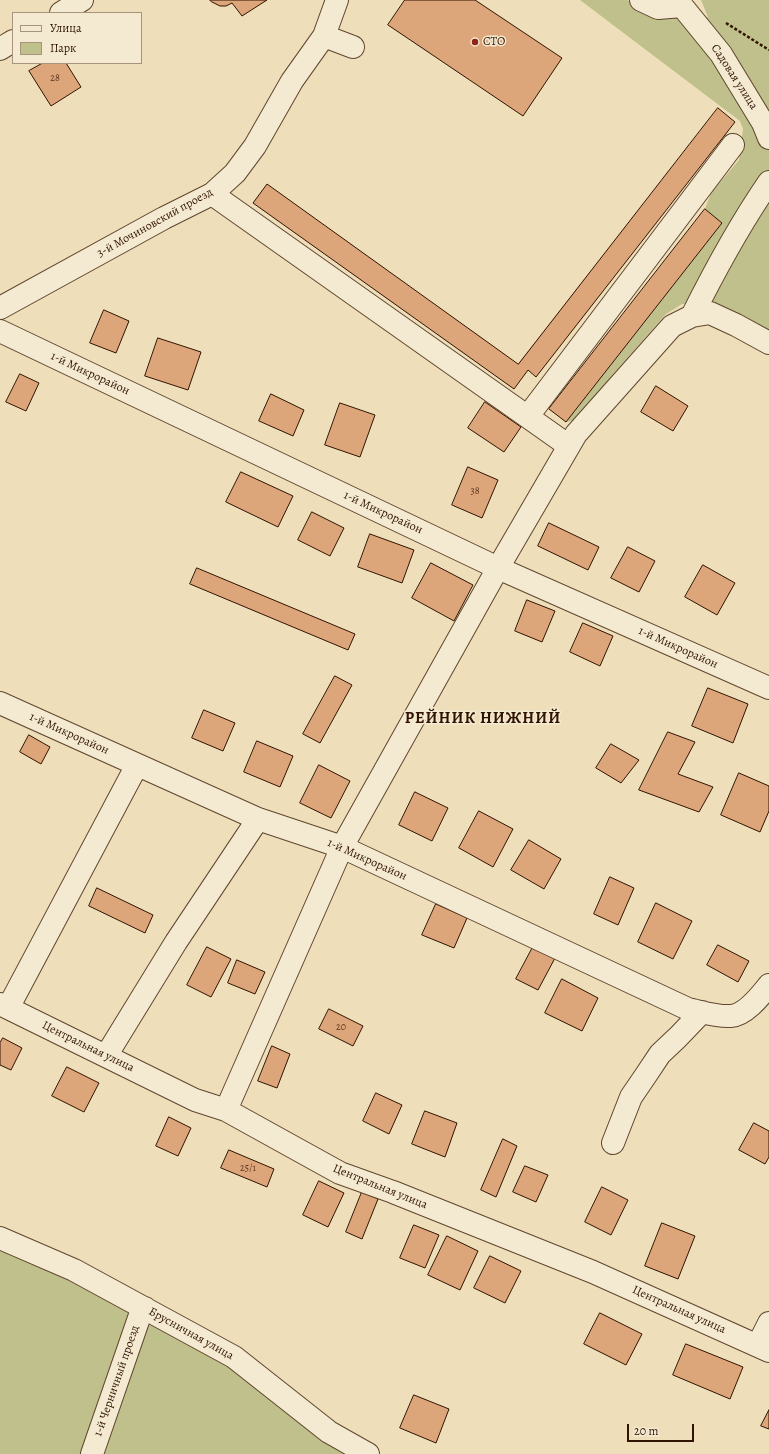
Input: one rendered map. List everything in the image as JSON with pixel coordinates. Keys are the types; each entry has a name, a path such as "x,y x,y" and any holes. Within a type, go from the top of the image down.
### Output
{"street":[{"path":"62,12 82,0"},
{"name":"3-й Мочиновский проезд","path":"0,308 164,218 212,194 235,174 251,152 292,82 324,36 337,0"},
{"path":"641,0 658,8 681,3"},
{"name":"Садовая улица","path":"681,3 721,54 763,123 769,138"},
{"path":"324,36 353,47"},
{"path":"0,49 12,42"},
{"path":"528,416 733,145"},
{"path":"692,316 747,213 769,182"},
{"path":"212,194 569,446"},
{"path":"226,1110 342,847 498,568 576,434 672,326 692,316 710,313 769,343"},
{"name":"1-й Микрорайон","path":"0,331 498,568 769,688"},
{"name":"1-й Микрорайон","path":"0,703 258,819 342,847 681,1005 702,1012 733,1016 751,1006 769,985"},
{"path":"4,1006 137,765"},
{"path":"106,1056 176,942 258,819"},
{"name":"Центральная улица","path":"4,1006 195,1100 226,1110 340,1174 393,1192 593,1272 763,1348"},
{"path":"612,1144 631,1097 660,1054 702,1012"},
{"name":"Брусничная улица","path":"0,1238 74,1270 234,1357 329,1432 368,1454"},
{"name":"1-й Черничный проезд","path":"92,1454 139,1318 145,1308"},
{"path":"763,1348 769,1324"}],"green space":[{"path":"580,0 627,0 654,14 674,17 708,17 701,0 769,0 769,332 744,316 715,304 682,304 666,314 614,373 580,419 566,422 722,223 705,209 711,193 739,160 743,129 740,121"},
{"path":"0,1249 68,1277 221,1361 352,1454 0,1454"}],"building":[{"path":"210,0 267,0 242,16 232,3 226,6 220,6"},
{"name":"СТО","path":"405,0 475,0 562,58 523,116 388,25"},
{"path":"41,64 67,64 81,87 51,106 29,71"},
{"path":"718,108 735,122 536,377 528,370 514,389 253,203 267,184 518,364"},
{"path":"705,209 722,223 566,422 549,409"},
{"path":"104,310 129,321 116,353 90,343"},
{"path":"158,338 201,352 188,390 145,376"},
{"path":"20,374 39,383 26,411 6,402"},
{"path":"656,386 688,406 673,431 641,412"},
{"path":"271,394 304,410 293,436 259,421"},
{"path":"485,402 521,427 504,452 468,428"},
{"path":"340,403 375,415 360,457 325,445"},
{"path":"468,467 498,480 482,518 452,505"},
{"path":"241,472 293,496 278,527 226,502"},
{"path":"312,512 344,528 330,556 298,540"},
{"path":"549,523 599,547 588,570 538,546"},
{"path":"370,534 414,550 402,583 358,567"},
{"path":"628,547 655,561 639,592 611,578"},
{"path":"431,563 473,585 454,621 412,598"},
{"path":"703,565 735,583 717,615 685,597"},
{"path":"197,568 355,634 348,650 190,584"},
{"path":"527,600 555,611 542,642 515,631"},
{"path":"583,623 613,636 600,666 570,652"},
{"path":"335,676 352,685 320,743 303,734"},
{"path":"708,688 748,704 733,743 692,726"},
{"path":"204,710 235,723 223,751 192,738"},
{"path":"668,732 695,742 678,774 713,787 699,812 639,790"},
{"path":"29,735 50,747 41,764 20,752"},
{"path":"257,741 293,756 280,787 244,772"},
{"path":"611,744 639,760 621,783 596,768"},
{"path":"319,765 350,781 331,818 300,803"},
{"path":"739,773 769,786 769,811 760,832 721,815"},
{"path":"415,792 448,808 432,841 399,825"},
{"path":"479,811 513,829 493,867 459,848"},
{"path":"529,840 561,859 544,889 511,870"},
{"path":"610,877 634,888 618,925 594,914"},
{"path":"97,888 153,915 145,933 89,906"},
{"path":"656,903 692,921 673,959 638,942"},
{"path":"436,904 467,918 454,948 422,935"},
{"path":"718,945 749,961 738,982 707,965"},
{"path":"207,947 231,959 211,997 187,985"},
{"path":"533,947 555,958 538,990 516,979"},
{"path":"237,960 265,972 255,994 228,983"},
{"path":"562,979 598,998 582,1031 545,1013"},
{"path":"329,1009 363,1026 353,1046 319,1029"},
{"path":"3,1038 22,1048 11,1070 0,1065 0,1043"},
{"path":"272,1046 290,1054 277,1088 258,1081"},
{"path":"67,1067 99,1083 84,1112 52,1096"},
{"path":"376,1093 402,1105 389,1134 363,1121"},
{"path":"425,1111 457,1123 445,1157 412,1144"},
{"path":"169,1117 191,1128 178,1156 156,1146"},
{"path":"754,1123 769,1131 769,1157 765,1164 739,1150"},
{"path":"503,1139 517,1146 496,1197 481,1190"},
{"path":"229,1150 274,1169 267,1187 221,1168"},
{"path":"525,1166 548,1175 536,1202 513,1192"},
{"path":"319,1181 344,1193 328,1227 303,1215"},
{"path":"602,1187 628,1200 611,1235 585,1222"},
{"path":"362,1192 378,1199 362,1239 346,1232"},
{"path":"662,1223 695,1236 678,1279 645,1266"},
{"path":"414,1225 439,1235 425,1268 400,1258"},
{"path":"447,1236 478,1251 460,1290 428,1275"},
{"path":"490,1256 521,1271 505,1303 474,1288"},
{"path":"600,1313 642,1334 626,1365 584,1344"},
{"path":"686,1344 743,1367 730,1399 673,1375"},
{"path":"414,1395 449,1409 436,1443 400,1428"},
{"path":"769,1410 769,1429 761,1426"}],"place":[{"name":"СТО","path":"475,42"}],"district":[{"name":"РЕЙНИК НИЖНИЙ","path":"483,719"}]}
